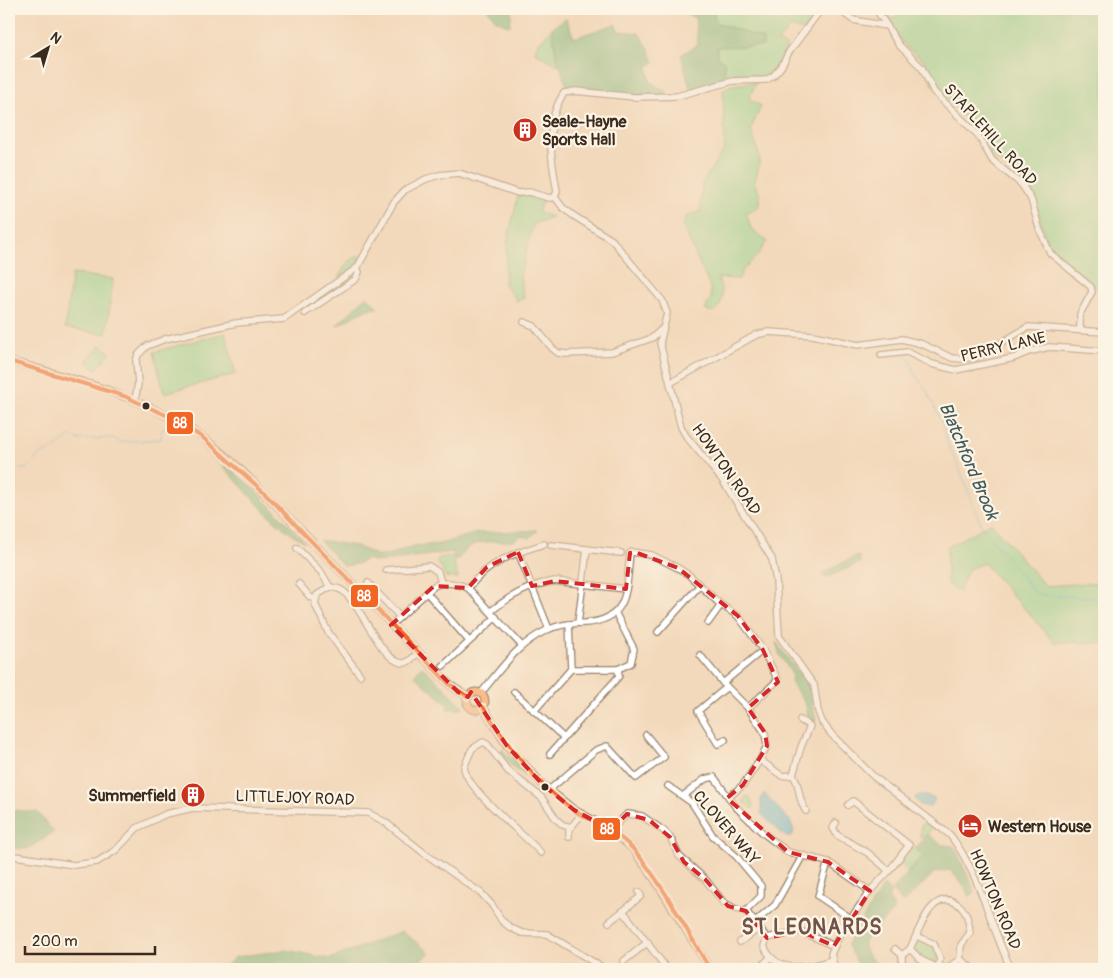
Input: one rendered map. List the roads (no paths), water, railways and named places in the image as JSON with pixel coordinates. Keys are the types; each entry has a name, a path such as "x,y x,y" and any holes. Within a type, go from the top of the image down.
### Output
{"main road":[{"path":"9,361 135,401 189,428 237,467 313,542 450,685 468,697"},
{"path":"483,707 476,710 470,708 467,703 468,697 472,693 481,693 485,700 483,707 507,746 550,790 582,814 611,830 625,841 644,864 710,969"}],"street":[{"path":"135,401 138,383 136,361 138,355 147,346 165,339 236,323 284,319 357,268 394,202 405,190 426,179 439,175 459,173 518,193 529,192 550,198 556,197 557,191 549,142 555,111 564,93 575,91 634,97 677,96 733,81 766,80 773,76 781,67 789,52 821,9"},
{"path":"838,9 853,20 887,26"},
{"name":"STAPLEHILL ROAD","path":"876,9 899,45 922,68 934,92 978,135 992,160 1022,185 1031,199 1039,228 1050,252 1091,287 1092,292 1080,314 1080,329"},
{"name":"HOWTON ROAD","path":"556,197 563,208 612,240 662,300 667,313 660,343 678,417 686,436 723,481 772,559 776,580 779,636 814,686 822,722 832,735 873,776 950,835 959,846 981,892 1011,969"},
{"path":"305,313 356,280 357,268"},
{"path":"524,322 534,326 558,353 566,354 612,352 652,338 663,328"},
{"path":"670,383 756,335 768,332 821,337 858,345 902,339 922,344 947,356 962,359 979,356 1019,331 1043,326 1104,332"},
{"path":"652,338 656,338 660,343"},
{"name":"PERRY LANE","path":"881,355 907,352 932,364 956,370 1014,358 1028,352 1049,348 1104,351"},
{"path":"468,588 487,567 518,552 548,544 621,553"},
{"path":"297,548 321,572 330,587 345,592 384,649 395,659 400,663 406,663 418,653"},
{"path":"578,623 587,549"},
{"path":"518,552 549,628"},
{"path":"481,693 521,645 549,628 569,624 602,622 616,614 624,599 630,554 632,552 652,556 690,575 720,605 738,616 763,650 778,682 748,708"},
{"path":"386,570 429,566 438,572 440,583"},
{"path":"491,611 508,598 532,586 555,580 626,589"},
{"path":"368,583 400,616"},
{"path":"391,625 440,583 468,588 521,645"},
{"path":"299,584 310,597 315,599"},
{"path":"658,632 699,586"},
{"path":"330,587 321,591 314,604 328,632 360,675"},
{"path":"427,593 470,641"},
{"path":"708,623 720,605"},
{"path":"571,669 618,669 631,663 634,654 632,643 616,614"},
{"path":"443,666 496,617"},
{"path":"534,711 571,669 569,624"},
{"path":"725,740 718,744 698,711 763,650"},
{"path":"700,655 725,685 748,708 766,733 767,746 760,760 743,785 729,797"},
{"path":"550,754 619,676 618,669"},
{"path":"514,692 564,738"},
{"path":"800,720 810,726 801,747 793,775 796,779 800,802 806,811"},
{"path":"550,790 602,746 607,746 636,778 664,757 646,735"},
{"path":"541,853 522,834 497,814 464,771 468,755 472,749 483,742 487,744 508,771 542,798 556,819 569,827"},
{"path":"760,760 782,776 793,775"},
{"path":"683,796 711,776 721,784 729,797 763,833 792,853 828,862 870,891"},
{"name":"CLOVER WAY","path":"668,786 692,803 713,836 736,856 761,886 762,896 746,911"},
{"path":"835,969 831,960 834,946 870,891 889,871 909,845 907,841 853,801"},
{"name":"LITTLEJOY ROAD","path":"9,855 74,865 97,862 116,850 137,828 166,814 193,808 368,813 385,822 424,854 481,893 492,904 502,921 510,928 522,933 547,934 605,969"},
{"path":"569,827 575,824 582,814"},
{"path":"611,830 627,814 642,816 667,834 679,856 705,879 724,902 735,909 746,911 767,938"},
{"path":"836,823 834,828 837,835 868,853 889,871"},
{"path":"569,827 569,837"},
{"path":"754,923 775,905 804,855"},
{"path":"828,862 818,896 852,919"},
{"path":"609,922 641,896 639,892"},
{"path":"902,955 910,949 923,918 938,901 952,901 965,911 970,923 970,933 961,945 960,959"},
{"path":"623,911 667,969"},
{"path":"740,942 760,928"},
{"path":"767,938 800,931 834,946"},
{"path":"910,949 921,960 939,968 940,958 934,944 916,936"},
{"path":"767,938 764,946 779,965 789,967 820,964 831,960"},
{"path":"624,961 648,942"},
{"path":"894,949 902,955"},
{"path":"902,955 902,963"},
{"path":"758,969 772,958"},
{"path":"960,959 969,966"},
{"path":"946,969 960,959"}],"water":[{"path":"764,793 791,822 794,832 791,837 786,837 761,814 761,799"},
{"path":"921,795 934,798 934,802 929,807 920,805 915,799 916,796"}],"waterway":[{"name":"Blatchford Brook","path":"899,356 909,357 915,375 924,386 942,421 947,443 958,465 981,525 1034,592 1043,595 1104,598"},
{"path":"9,466 27,469 39,455 52,450 70,436 78,440 113,438 120,442 161,439 162,430 167,423"}],"place":[{"name":"Seale-Hayne Sports Hall","path":"525,130"},
{"name":"Summerfield","path":"193,795"},
{"name":"Western House","path":"970,826"}],"district":[{"name":"ST LEONARDS","path":"812,927"}]}
